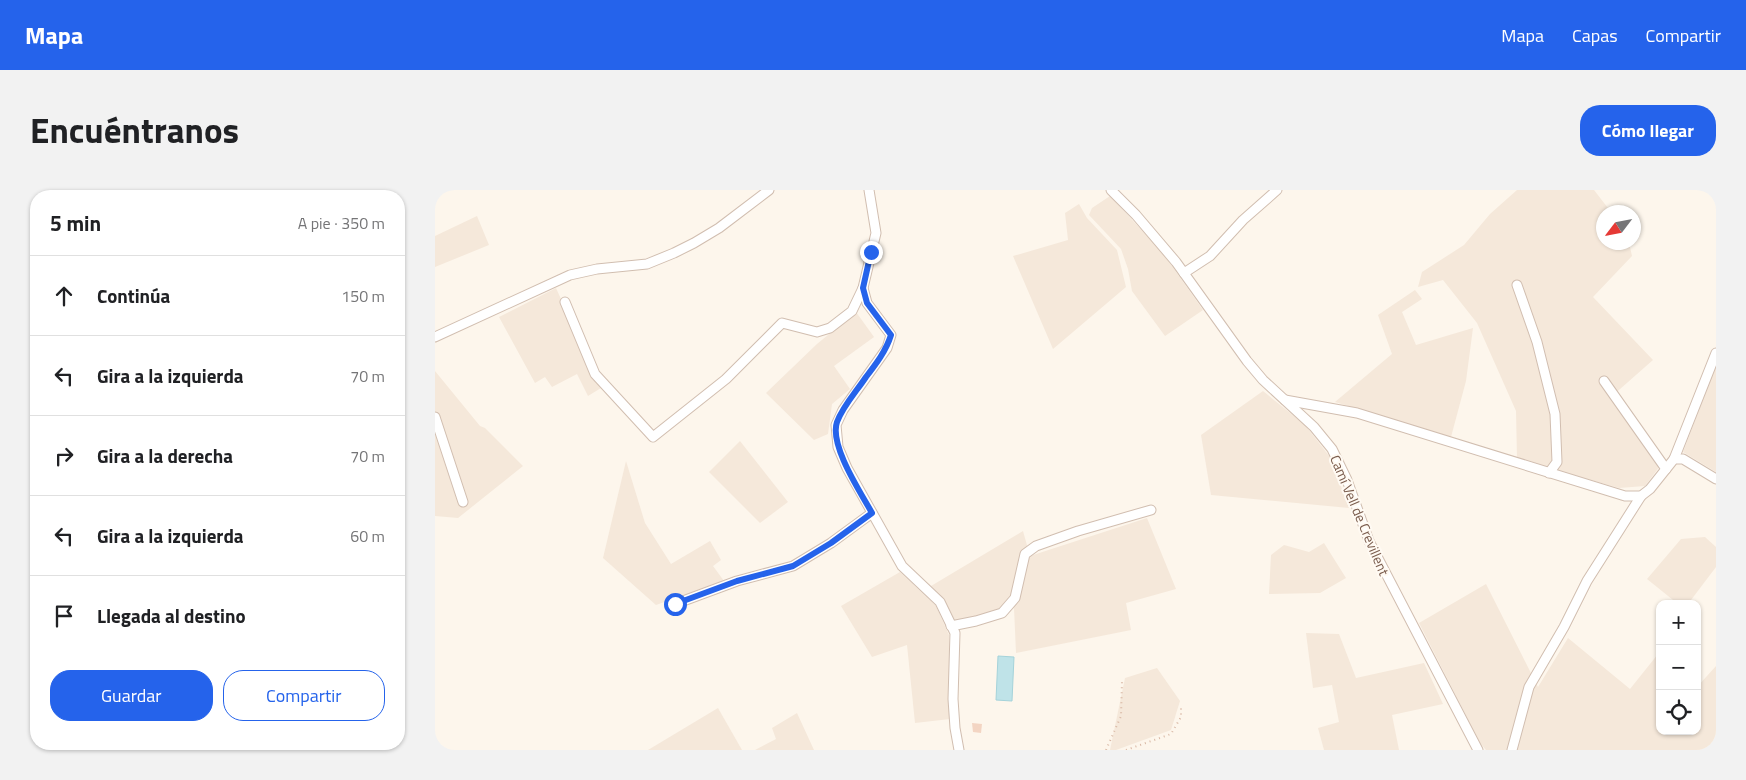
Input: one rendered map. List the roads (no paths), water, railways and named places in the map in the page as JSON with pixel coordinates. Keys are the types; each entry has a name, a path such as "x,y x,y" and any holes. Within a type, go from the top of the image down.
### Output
{"street":[{"path":"435,337 570,275 597,269 647,264 674,253 719,228 769,190"},
{"path":"565,302 595,374 653,437 726,379 782,323 817,332 830,328 852,311 863,288 876,233 869,190"},
{"name":"Camí Vell de Crevillent","path":"1111,190 1136,214 1184,273 1247,361 1263,380 1314,427 1332,449 1347,480 1369,541 1478,750"},
{"path":"1184,273 1210,256 1243,220 1277,190"},
{"path":"1517,285 1537,342 1555,414 1557,462 1549,473"},
{"path":"863,288 867,303 891,335 887,348 843,410 836,424 838,447 902,566 940,602 955,634 953,699 959,750"},
{"path":"1512,750 1529,687 1564,627 1587,580 1641,496 1650,489 1674,459 1716,353"},
{"path":"1604,381 1666,469"},
{"path":"1285,400 1357,413 1625,496 1641,496"},
{"path":"435,417 463,502"},
{"path":"1674,459 1683,459 1716,479"},
{"path":"951,626 976,621 1002,612 1015,598 1025,554 1036,546 1078,531 1151,510"},
{"path":"675,604 737,581 793,566 831,543 872,513"}],"water":[{"path":"998,656 1014,657 1012,701 996,700"}]}
